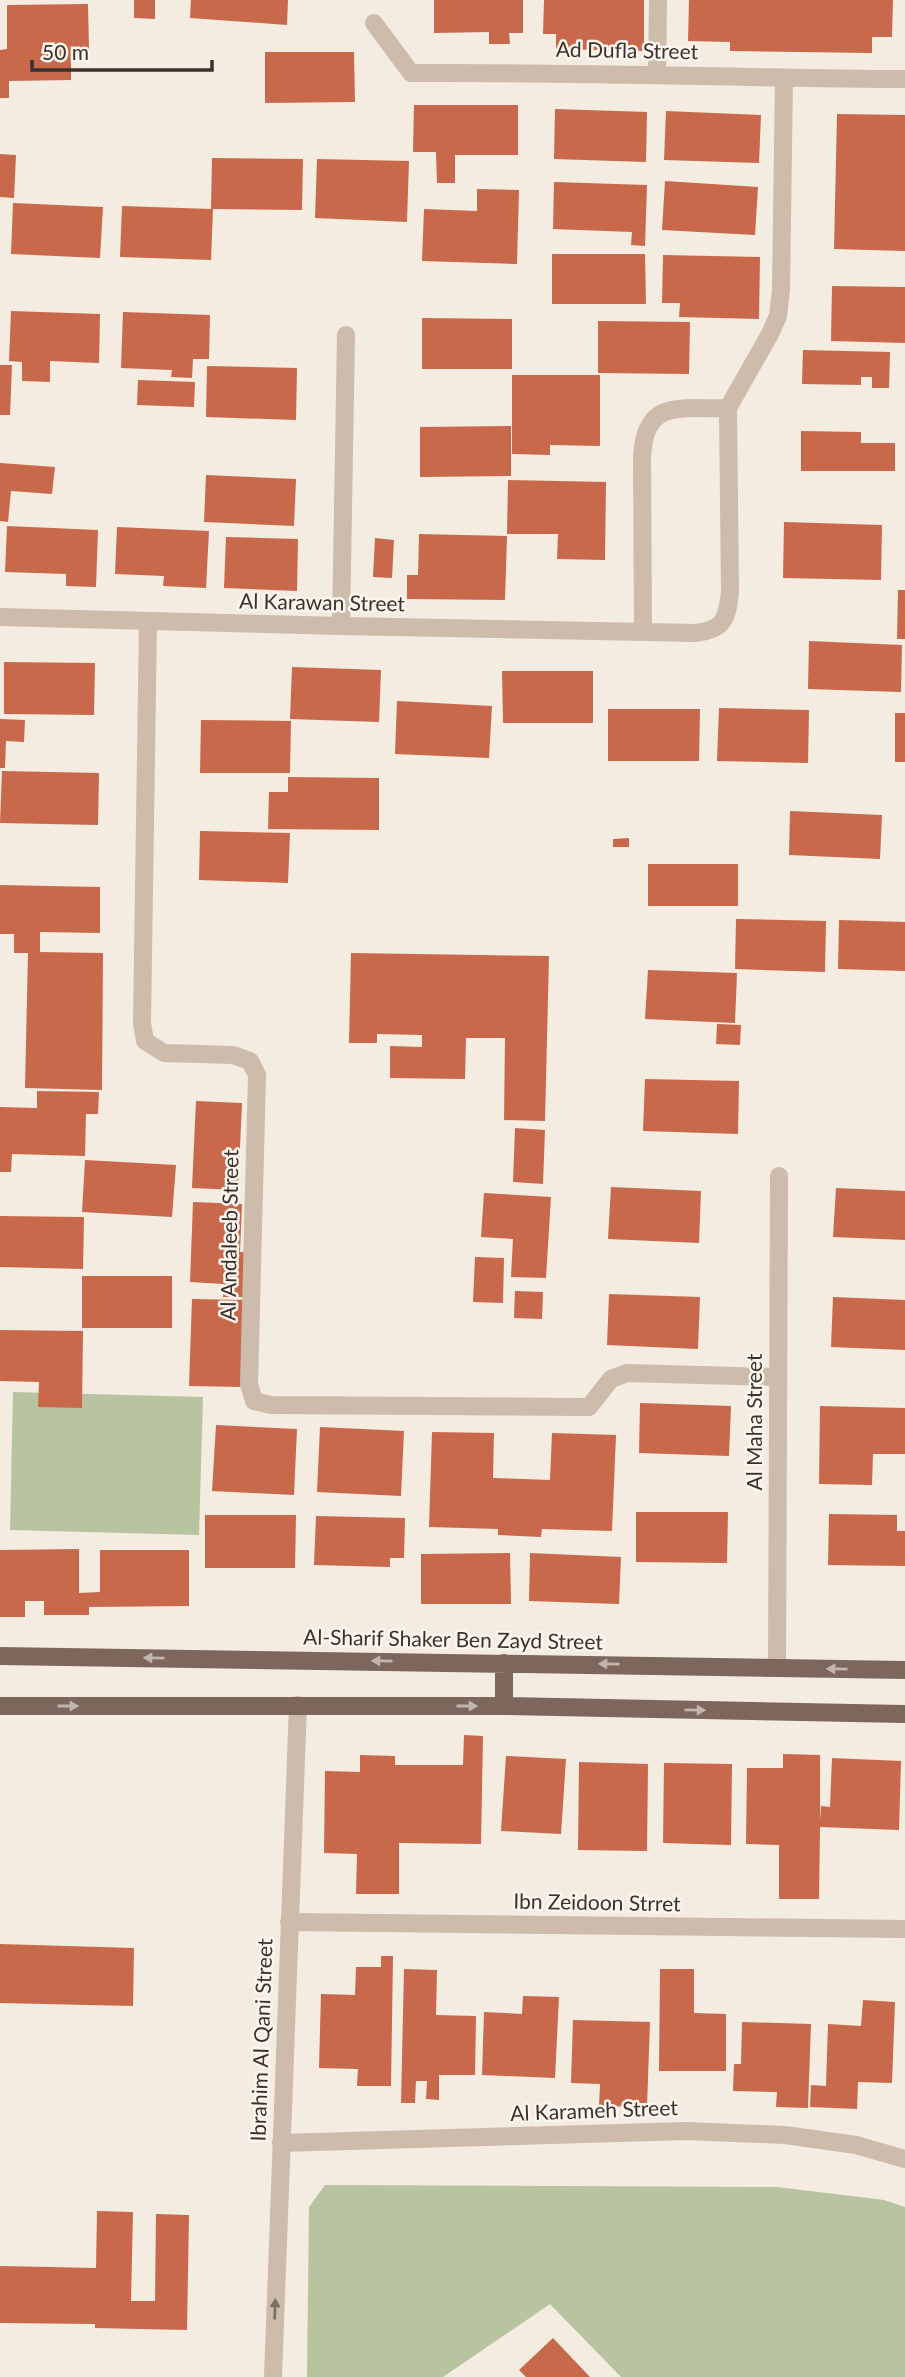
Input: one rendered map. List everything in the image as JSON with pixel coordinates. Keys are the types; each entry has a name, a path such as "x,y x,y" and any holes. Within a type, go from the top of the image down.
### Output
{"main road":[{"name":"Al-Sharif Shaker Ben Zayd Street","path":"0,1656 905,1670"},
{"path":"504,1663 504,1706"},
{"path":"0,1706 504,1706 905,1714"}],"street":[{"path":"657,74 658,0"},
{"name":"Ad Dufla Street","path":"374,23 411,73 905,79"},
{"path":"643,631 642,459 645,433 656,414 670,410 727,408 778,316 781,290 785,78"},
{"path":"341,626 346,335"},
{"name":"Al Karawan Street","path":"0,617 341,626 710,631 718,627 725,617 730,592 727,408"},
{"name":"Al Andaleeb Street","path":"148,621 142,1023 145,1041 164,1053 233,1055 250,1061 257,1075 249,1384 254,1401 271,1405 589,1407 611,1380 627,1373 777,1377"},
{"name":"Al Maha Street","path":"777,1668 779,1175"},
{"name":"Ibrahim Al Qani Street","path":"273,2377 298,1705"},
{"name":"Ibn Zeidoon Strret","path":"289,1922 905,1930"},
{"name":"Al Karameh Street","path":"281,2143 687,2131 785,2136 856,2145 905,2159"}],"green space":[{"path":"13,1392 203,1397 199,1535 10,1530"},
{"path":"325,2185 777,2187 884,2200 905,2207 905,2377 621,2377 550,2304 443,2377 307,2377 309,2207"}],"building":[{"path":"134,0 155,0 155,19 134,18"},
{"path":"191,0 288,0 287,25 190,18"},
{"path":"434,0 523,0 523,33 509,33 510,44 489,44 489,32 434,33"},
{"path":"544,0 644,0 644,51 556,49 556,34 543,34"},
{"path":"689,0 893,0 892,37 872,37 872,53 730,51 730,42 688,41"},
{"path":"88,4 89,49 71,50 71,80 9,81 9,98 0,98 0,50 7,49 7,5"},
{"path":"265,52 354,52 355,102 265,103"},
{"path":"414,105 518,105 518,155 455,155 455,183 437,183 436,152 413,152"},
{"path":"555,109 647,112 646,162 554,159"},
{"path":"666,111 761,115 759,163 664,160"},
{"path":"837,114 905,115 905,251 834,249"},
{"path":"0,154 16,155 14,198 0,197"},
{"path":"212,158 303,159 302,210 213,209 211,260 120,257 122,206 211,209"},
{"path":"317,159 409,161 407,222 315,218"},
{"path":"665,181 758,187 755,235 662,230"},
{"path":"554,182 647,185 645,246 631,245 632,232 553,229"},
{"path":"477,189 519,190 517,264 422,261 424,209 477,211"},
{"path":"13,203 103,207 100,258 11,254"},
{"path":"552,254 645,254 646,304 552,304"},
{"path":"663,255 760,257 759,319 679,317 680,303 662,303"},
{"path":"832,286 905,287 905,343 831,341"},
{"path":"11,311 100,314 99,363 50,361 50,382 22,381 22,362 9,361"},
{"path":"123,312 210,315 209,359 193,359 192,378 171,377 172,370 121,368"},
{"path":"422,318 512,319 512,369 422,369"},
{"path":"598,321 690,322 689,374 598,373"},
{"path":"803,350 890,352 889,388 872,388 872,377 861,377 861,385 802,384"},
{"path":"0,365 12,365 10,415 0,415"},
{"path":"207,366 297,368 296,420 206,417"},
{"path":"512,375 600,375 600,446 550,445 550,455 512,454"},
{"path":"138,380 195,382 194,407 137,405"},
{"path":"511,426 511,476 420,477 420,427"},
{"path":"801,431 861,432 861,443 895,443 895,471 801,471"},
{"path":"0,463 55,467 52,494 11,491 8,522 0,521"},
{"path":"206,475 296,479 294,526 204,522"},
{"path":"508,480 606,482 605,560 557,559 558,534 507,534"},
{"path":"784,522 882,525 881,580 783,578"},
{"path":"7,526 98,530 96,587 66,586 66,574 5,572"},
{"path":"117,527 209,531 206,588 163,586 164,576 115,574"},
{"path":"419,534 507,536 505,600 407,599 407,575 418,575"},
{"path":"226,537 298,539 297,591 224,588"},
{"path":"375,538 394,540 392,578 373,577"},
{"path":"898,590 905,590 905,639 897,639"},
{"path":"809,641 902,645 901,692 808,689"},
{"path":"4,662 95,663 94,715 4,714"},
{"path":"292,667 381,670 379,722 290,719"},
{"path":"502,671 593,671 593,723 503,723"},
{"path":"397,701 492,706 489,758 395,754"},
{"path":"719,708 809,710 808,763 717,761"},
{"path":"608,709 700,709 699,761 608,761"},
{"path":"895,713 905,713 905,762 895,762"},
{"path":"0,719 25,720 24,742 6,741 5,768 0,768"},
{"path":"201,720 291,721 290,773 200,773"},
{"path":"2,771 99,773 98,825 0,823"},
{"path":"288,777 379,778 379,830 268,829 269,792 288,792"},
{"path":"790,811 882,815 880,859 789,855"},
{"path":"200,831 290,833 288,883 199,880"},
{"path":"629,838 629,847 613,847 613,839"},
{"path":"648,864 738,864 738,906 648,906"},
{"path":"0,885 100,887 100,933 40,932 40,952 103,953 102,1090 25,1088 28,953 14,953 14,934 0,934"},
{"path":"736,919 826,921 825,972 735,969"},
{"path":"839,920 905,922 905,971 838,969"},
{"path":"351,953 549,956 545,1121 504,1120 505,1038 466,1038 465,1079 390,1078 390,1046 422,1047 422,1035 377,1034 377,1043 349,1043"},
{"path":"648,970 737,973 735,1023 645,1019"},
{"path":"717,1024 741,1025 740,1045 716,1044"},
{"path":"645,1079 739,1081 738,1134 643,1131"},
{"path":"37,1091 99,1092 98,1114 86,1114 85,1156 12,1154 11,1172 0,1172 0,1107 37,1108"},
{"path":"196,1101 242,1103 238,1190 192,1188"},
{"path":"515,1128 545,1130 543,1184 513,1182"},
{"path":"85,1160 176,1165 172,1217 82,1212"},
{"path":"611,1187 701,1191 699,1243 608,1239"},
{"path":"836,1188 905,1191 905,1240 833,1237"},
{"path":"484,1193 551,1197 546,1278 511,1277 513,1239 481,1237"},
{"path":"193,1202 242,1204 240,1252 246,1252 245,1297 223,1297 224,1284 190,1282"},
{"path":"0,1216 84,1217 83,1269 0,1267"},
{"path":"475,1257 504,1258 503,1303 473,1302"},
{"path":"82,1276 172,1276 172,1328 82,1328"},
{"path":"515,1291 543,1292 542,1319 514,1318"},
{"path":"609,1294 700,1297 698,1349 607,1345"},
{"path":"833,1297 905,1300 905,1350 831,1347"},
{"path":"192,1299 245,1300 242,1387 189,1386"},
{"path":"0,1330 83,1331 82,1408 38,1407 39,1382 0,1381"},
{"path":"640,1403 731,1406 729,1456 639,1453"},
{"path":"820,1406 905,1408 905,1454 873,1454 872,1485 819,1484"},
{"path":"216,1425 297,1429 294,1495 212,1491"},
{"path":"320,1427 404,1431 401,1496 317,1492"},
{"path":"432,1432 494,1433 493,1478 550,1480 552,1433 616,1435 612,1531 542,1529 541,1537 498,1535 498,1529 429,1527"},
{"path":"636,1512 728,1512 727,1563 636,1562"},
{"path":"829,1514 897,1515 897,1531 905,1531 905,1566 828,1565"},
{"path":"205,1515 296,1515 295,1568 205,1568"},
{"path":"316,1516 405,1518 404,1558 390,1558 390,1567 314,1565"},
{"path":"79,1549 79,1593 100,1592 100,1550 189,1550 189,1606 89,1607 89,1615 44,1615 44,1601 25,1601 25,1617 0,1617 0,1550"},
{"path":"510,1553 511,1604 421,1604 421,1554"},
{"path":"530,1553 621,1557 619,1604 529,1601"},
{"path":"464,1735 483,1736 481,1844 399,1843 399,1894 356,1894 357,1854 324,1853 325,1771 360,1772 360,1755 395,1756 395,1765 463,1765"},
{"path":"783,1754 820,1755 820,1821 821,1806 830,1807 832,1758 901,1761 899,1830 820,1827 819,1899 779,1899 779,1845 746,1844 747,1768 783,1768"},
{"path":"506,1756 566,1759 561,1834 501,1831"},
{"path":"579,1762 648,1764 647,1851 578,1850"},
{"path":"664,1763 732,1764 731,1845 663,1843"},
{"path":"0,1944 134,1948 133,2006 0,2003"},
{"path":"381,1956 393,1956 391,2086 357,2086 358,2069 319,2068 321,1994 355,1995 356,1967 381,1967"},
{"path":"404,1969 437,1970 436,2015 476,2016 475,2075 439,2075 439,2100 426,2099 427,2081 416,2081 415,2103 401,2103"},
{"path":"660,1969 694,1969 694,2013 726,2014 726,2071 659,2071"},
{"path":"523,1996 559,1997 555,2078 482,2075 484,2012 522,2014"},
{"path":"863,2000 895,2002 892,2083 858,2082 857,2109 810,2107 811,2085 826,2086 828,2024 861,2026"},
{"path":"573,2020 650,2022 647,2107 599,2106 600,2084 571,2083"},
{"path":"742,2022 811,2024 808,2108 776,2107 777,2092 733,2091 734,2064 741,2064"},
{"path":"97,2211 133,2212 131,2301 155,2301 156,2214 189,2215 187,2330 95,2328 95,2324 0,2323 0,2266 96,2268"},
{"path":"553,2338 590,2377 526,2377 519,2370"}]}
